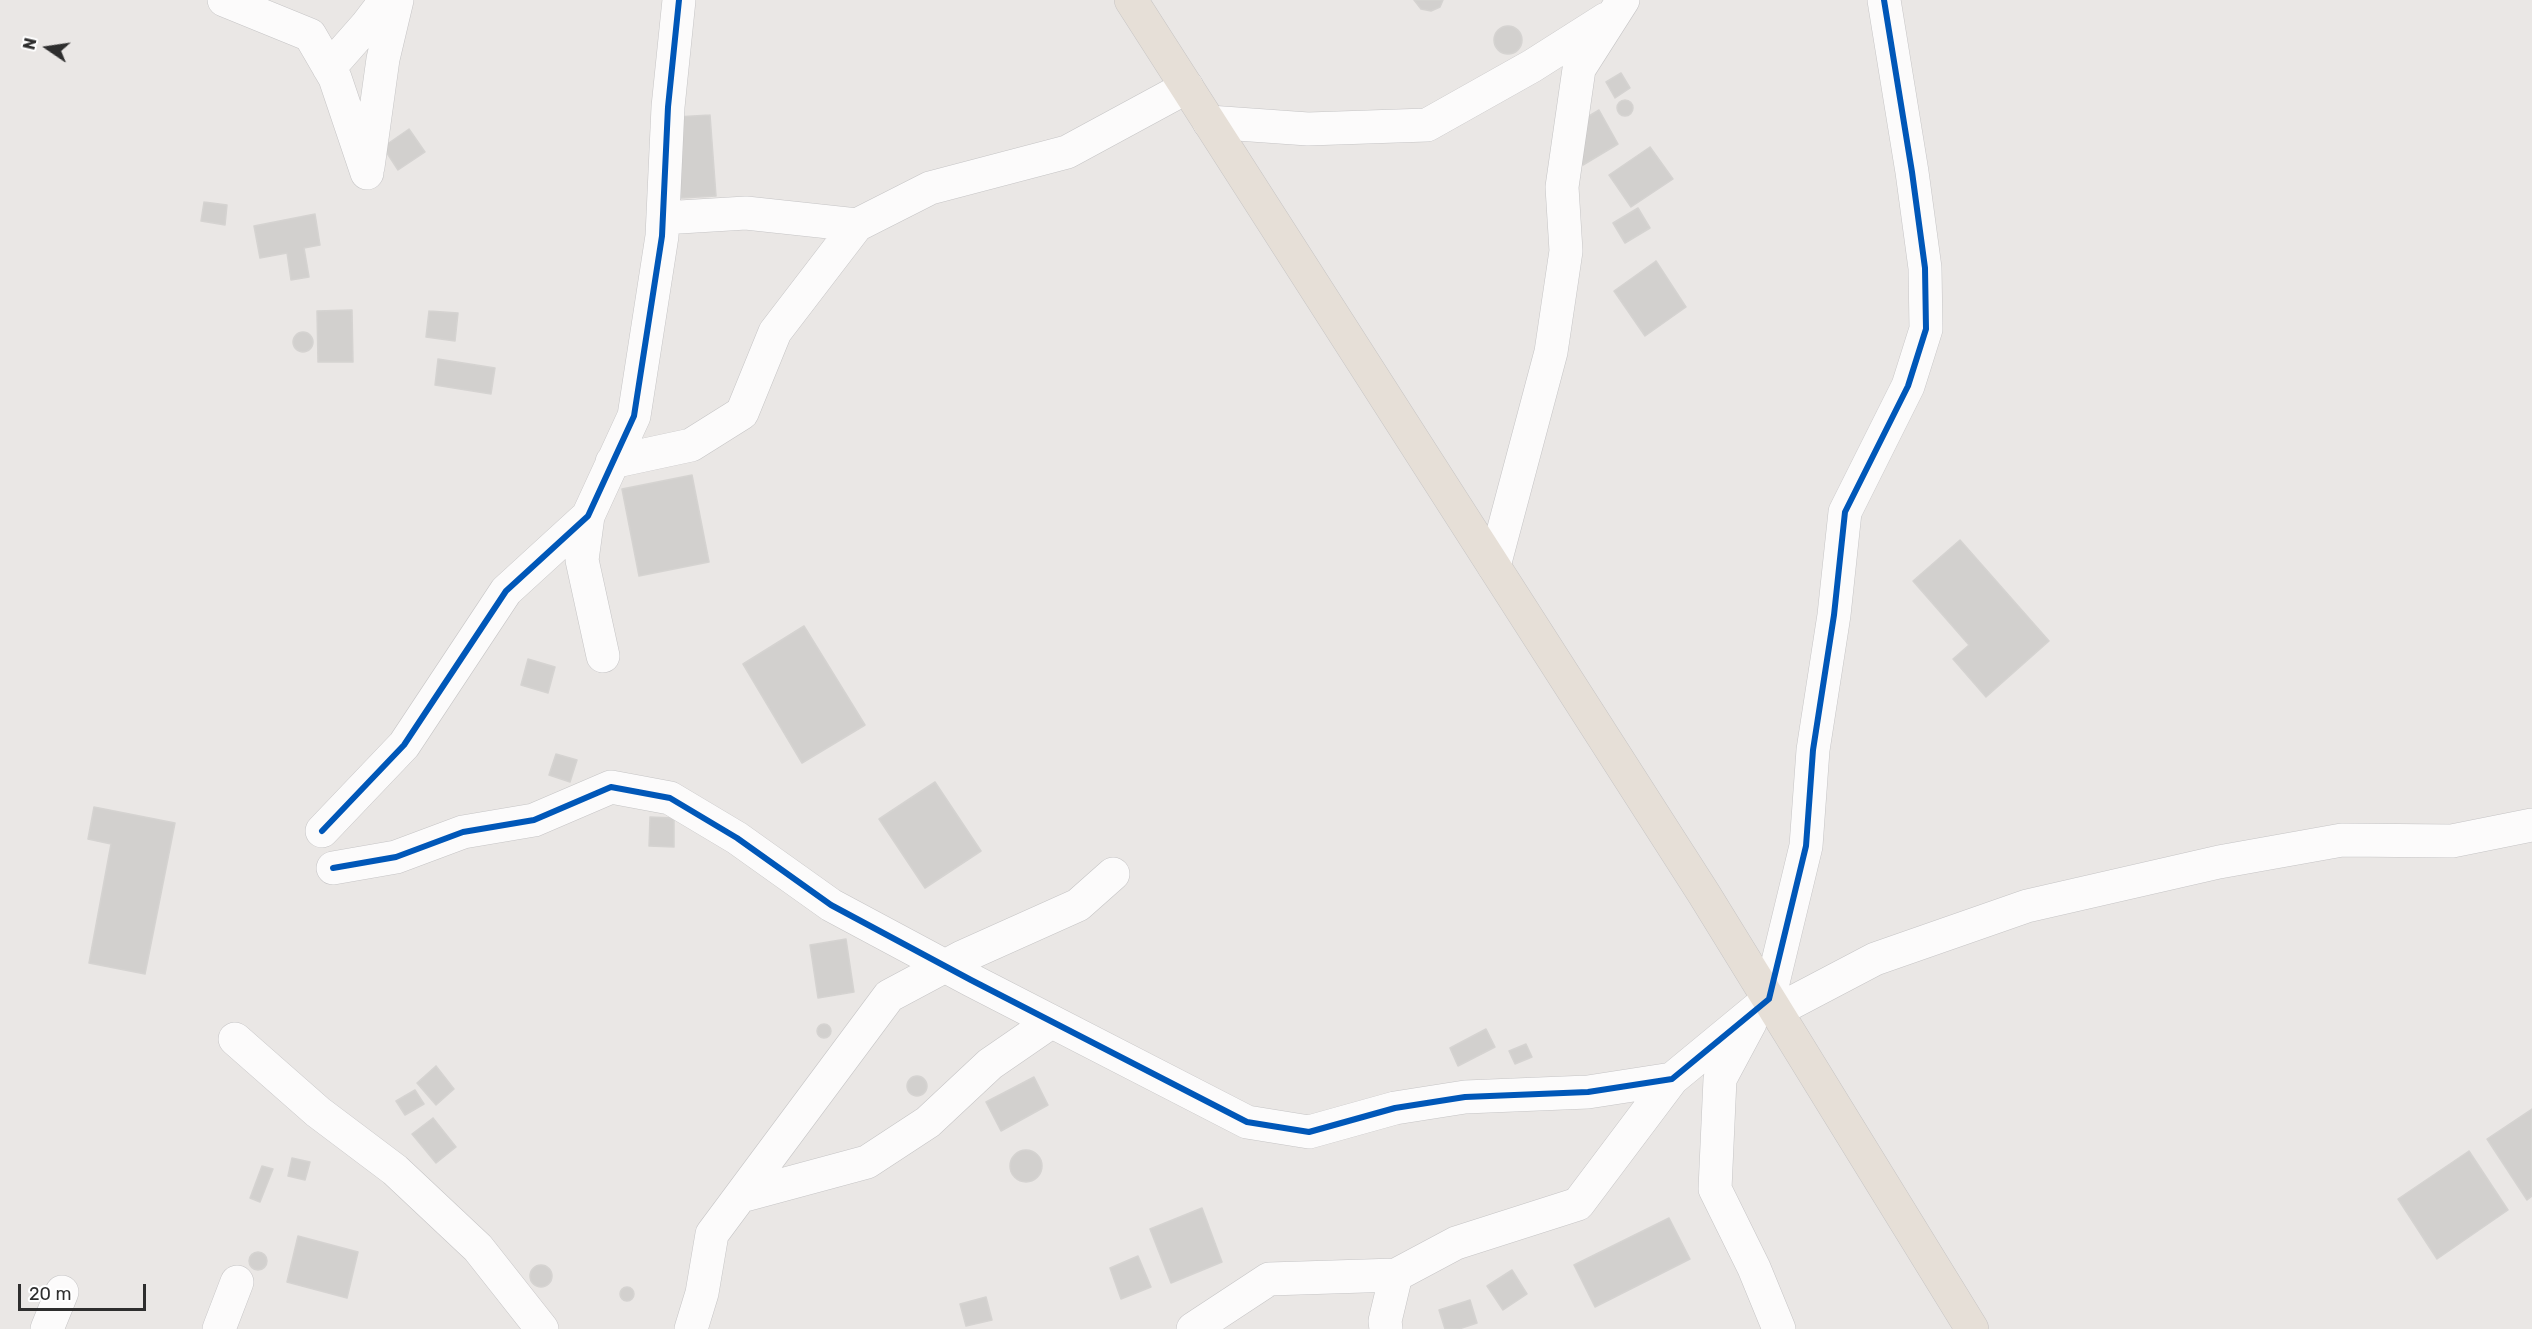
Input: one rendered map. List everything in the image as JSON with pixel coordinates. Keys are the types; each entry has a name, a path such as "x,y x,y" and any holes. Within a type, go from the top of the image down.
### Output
{"main road":[{"path":"1131,0 1494,566 1972,1329"}],"street":[{"path":"224,0 310,34 335,78 367,173 384,59 397,0"},
{"path":"329,68 386,0"},
{"path":"603,656 582,560 588,516 634,416 662,237 668,107 678,0"},
{"path":"1779,1329 1754,1268 1715,1189 1720,1079 1768,1006 1806,846 1814,750 1834,615 1845,512 1908,386 1926,329 1925,267 1884,0"},
{"path":"1209,122 1308,129 1427,125 1532,66 1618,7"},
{"path":"1494,566 1551,352 1566,251 1562,187 1579,69 1618,7"},
{"path":"612,462 690,446 742,413 775,332 857,225 930,188 1067,152 1187,87"},
{"path":"663,218 746,213 857,225"},
{"path":"322,831 404,745 507,591 588,516"},
{"path":"333,868 396,857 463,832 534,820 611,787 670,798 737,838 831,905 1051,1022 1247,1122 1309,1132 1395,1107 1465,1097 1588,1092 1672,1079"},
{"path":"1193,1329 1269,1279 1396,1275 1456,1243 1578,1204 1672,1079 1768,1006 1875,958 2027,906 2219,862 2342,840 2452,841 2532,825"},
{"path":"691,1329 702,1293 712,1234 889,996 944,966 1078,905 1113,874"},
{"path":"741,1196 867,1162 928,1122 990,1064 1051,1022"},
{"path":"235,1039 318,1112 395,1170 478,1248 542,1329"},
{"path":"1386,1329 1385,1321 1396,1275"},
{"path":"219,1329 237,1282"},
{"path":"47,1329 62,1292"}],"building":[{"path":"1414,0 1443,0 1440,7 1431,11 1421,9"},
{"path":"1508,26 1518,30 1522,40 1518,50 1508,54 1498,50 1494,40 1498,30"},
{"path":"1621,73 1630,88 1615,98 1606,82"},
{"path":"1625,100 1633,108 1625,116 1617,108"},
{"path":"1599,110 1618,144 1583,165 1564,131"},
{"path":"710,115 716,196 681,198 676,117"},
{"path":"409,129 425,152 398,170 383,147"},
{"path":"1650,147 1673,179 1631,207 1609,175"},
{"path":"204,202 227,205 225,225 201,221"},
{"path":"1638,208 1650,228 1625,243 1613,223"},
{"path":"315,214 320,245 304,248 309,277 291,280 287,253 260,258 254,226"},
{"path":"1656,261 1686,307 1645,336 1614,291"},
{"path":"352,310 353,362 318,362 317,311"},
{"path":"429,311 458,313 455,341 426,337"},
{"path":"303,332 310,335 313,342 310,349 303,352 296,349 293,342 296,335"},
{"path":"438,359 495,368 491,394 435,385"},
{"path":"692,475 709,562 639,576 622,489"},
{"path":"1960,540 2049,641 1986,697 1953,659 1969,645 1913,581"},
{"path":"804,626 865,725 802,763 743,664"},
{"path":"528,659 555,667 548,693 521,685"},
{"path":"556,754 577,760 570,782 549,775"},
{"path":"935,782 981,851 925,888 879,819"},
{"path":"94,807 175,823 145,974 89,963 111,844 88,839"},
{"path":"650,817 674,818 674,847 649,846"},
{"path":"846,939 854,992 818,998 810,945"},
{"path":"824,1024 829,1026 831,1031 829,1036 824,1038 819,1036 817,1031 819,1026"},
{"path":"1486,1029 1495,1047 1458,1066 1450,1048"},
{"path":"1526,1044 1532,1057 1515,1064 1509,1051"},
{"path":"436,1066 454,1089 436,1105 417,1083"},
{"path":"917,1076 924,1079 927,1086 924,1093 917,1096 910,1093 907,1086 910,1079"},
{"path":"1034,1077 1048,1105 1001,1131 986,1102"},
{"path":"415,1090 424,1104 405,1115 396,1101"},
{"path":"2532,1109 2532,1196 2527,1200 2487,1139"},
{"path":"433,1118 456,1147 436,1163 412,1134"},
{"path":"1026,1150 1037,1155 1042,1166 1037,1177 1026,1182 1015,1177 1010,1166 1015,1155"},
{"path":"2469,1151 2508,1210 2437,1259 2398,1199"},
{"path":"292,1158 310,1162 305,1180 288,1176"},
{"path":"262,1166 273,1169 260,1202 250,1198"},
{"path":"1202,1208 1222,1262 1171,1283 1150,1229"},
{"path":"1669,1218 1690,1259 1595,1307 1574,1265"},
{"path":"298,1236 358,1252 347,1298 287,1282"},
{"path":"258,1252 264,1255 267,1261 264,1267 258,1270 252,1267 249,1261 252,1255"},
{"path":"1138,1256 1151,1287 1121,1299 1110,1268"},
{"path":"541,1265 551,1272 552,1276 545,1286 541,1287 531,1280 530,1276 537,1266"},
{"path":"1512,1270 1527,1294 1503,1310 1487,1286"},
{"path":"624,1287 630,1287 634,1294 630,1301 624,1301 620,1297 620,1291"},
{"path":"986,1297 992,1320 966,1326 960,1304"},
{"path":"1470,1300 1477,1323 1459,1329 1445,1329 1439,1310"}],"cycle path":[{"path":"322,831 404,745 506,591 588,516 634,416 662,236 668,107 679,0"},
{"path":"333,868 396,857 463,832 534,820 611,787 670,798 737,838 831,905 1247,1122 1309,1132 1395,1108 1465,1097 1588,1092 1672,1079 1769,999 1806,846 1813,750 1834,615 1845,512 1908,386 1926,329 1925,268 1884,0"}]}
